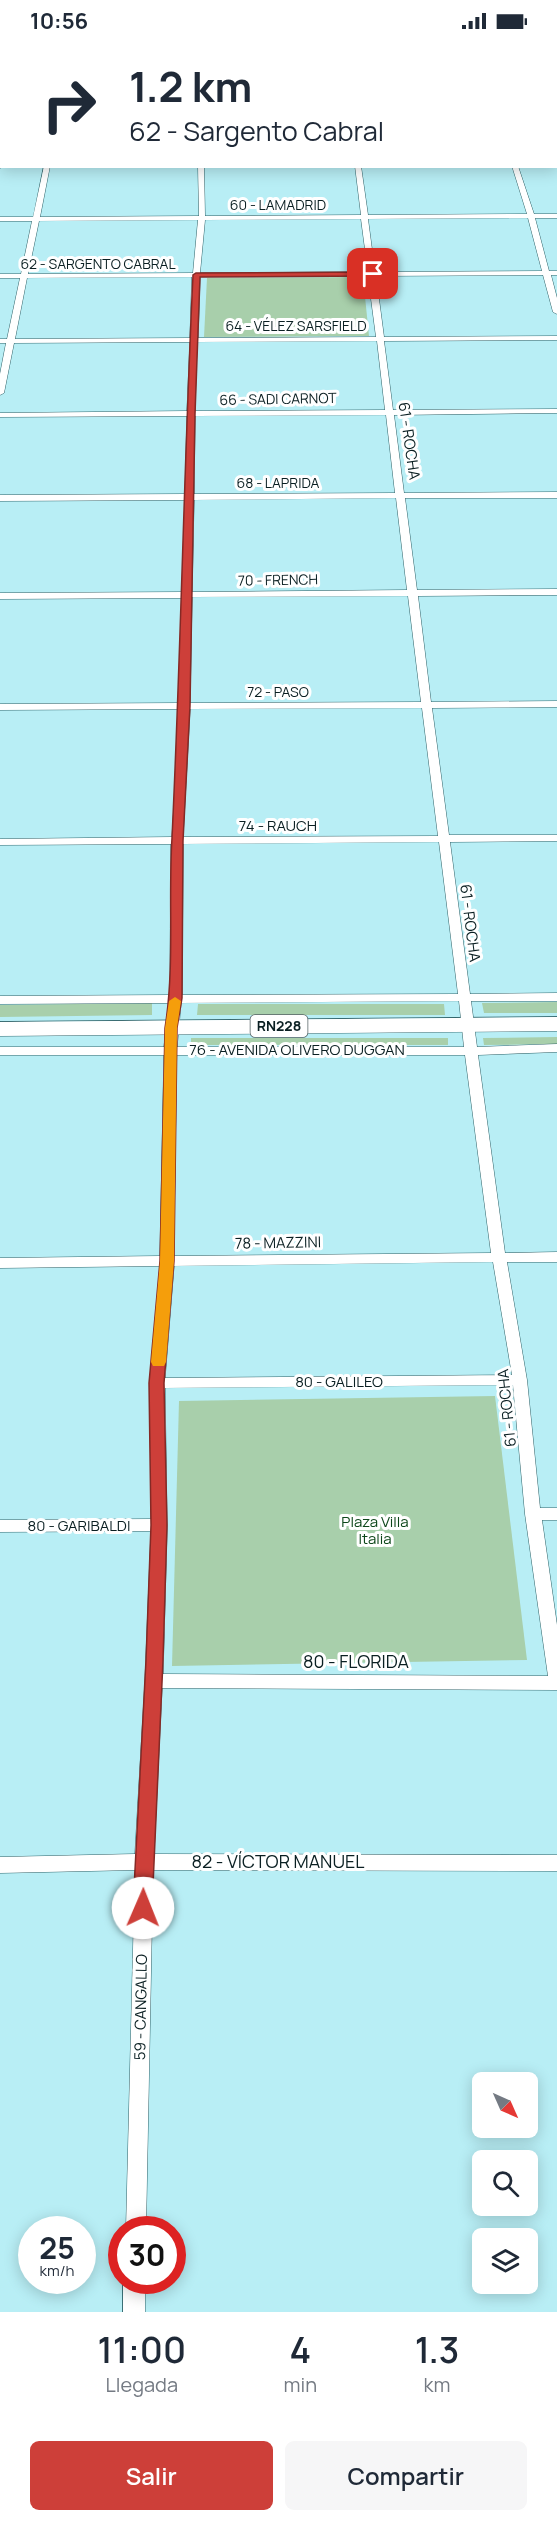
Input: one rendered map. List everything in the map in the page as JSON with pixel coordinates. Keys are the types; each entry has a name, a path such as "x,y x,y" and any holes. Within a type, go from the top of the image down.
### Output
{"highway":[{"name":"76 - AVENIDA OLIVERO DUGGAN","path":"0,1029 172,1039 468,1024 557,1024"}],"street":[{"path":"0,393 47,168"},
{"name":"59 - CANGALLO","path":"136,2216 144,1862 154,1681 159,1525 157,1383 167,1261 172,1039 176,998 177,841 184,706 196,275 202,218 201,168"},
{"name":"61 - ROCHA","path":"358,168 402,496 412,593 471,1051 499,1258 520,1380 533,1514 557,1683"},
{"path":"516,168 557,312"},
{"name":"60 - LAMADRID","path":"0,219 557,216"},
{"name":"62 - SARGENTO CABRAL","path":"0,276 557,273"},
{"name":"64 - VÉLEZ SARSFIELD","path":"0,341 557,338"},
{"name":"66 - SADI CARNOT","path":"0,415 557,411"},
{"name":"68 - LAPRIDA","path":"0,498 557,495"},
{"name":"70 - FRENCH","path":"0,596 557,592"},
{"name":"72 - PASO","path":"0,707 557,704"},
{"name":"74 - RAUCH","path":"0,842 557,838"},
{"path":"0,1000 557,997"},
{"name":"76 - AVENIDA OLIVERO DUGGAN","path":"0,1051 172,1039 471,1051 557,1048"},
{"name":"78 - MAZZINI","path":"0,1263 557,1257"},
{"name":"80 - GALILEO","path":"157,1383 520,1380"},
{"path":"533,1514 557,1514"},
{"name":"80 - GARIBALDI","path":"0,1526 159,1525"},
{"name":"80 - FLORIDA","path":"154,1681 557,1683"},
{"name":"82 - VÍCTOR MANUEL","path":"0,1865 144,1862 557,1863"},
{"path":"134,2294 134,2312"}],"green space":[{"path":"363,277 369,336 204,337 207,278"},
{"path":"557,1002 557,1013 484,1013 482,1003"},
{"path":"152,1003 152,1015 0,1017 0,1005"},
{"path":"198,1004 444,1004 445,1015 197,1015"},
{"path":"557,1037 557,1044 484,1045 483,1038"},
{"path":"191,1038 448,1038 448,1045 191,1045"},
{"name":"Plaza Villa Italia","path":"495,1396 527,1660 172,1666 179,1401"}],"slow traffic":[{"path":"159,1362 167,1261 171,1028 175,1001"}],"route":[{"path":"143,1908 155,1660 159,1525 157,1383 167,1261 171,1028 176,998 177,841 184,706 196,275 373,274"}]}
